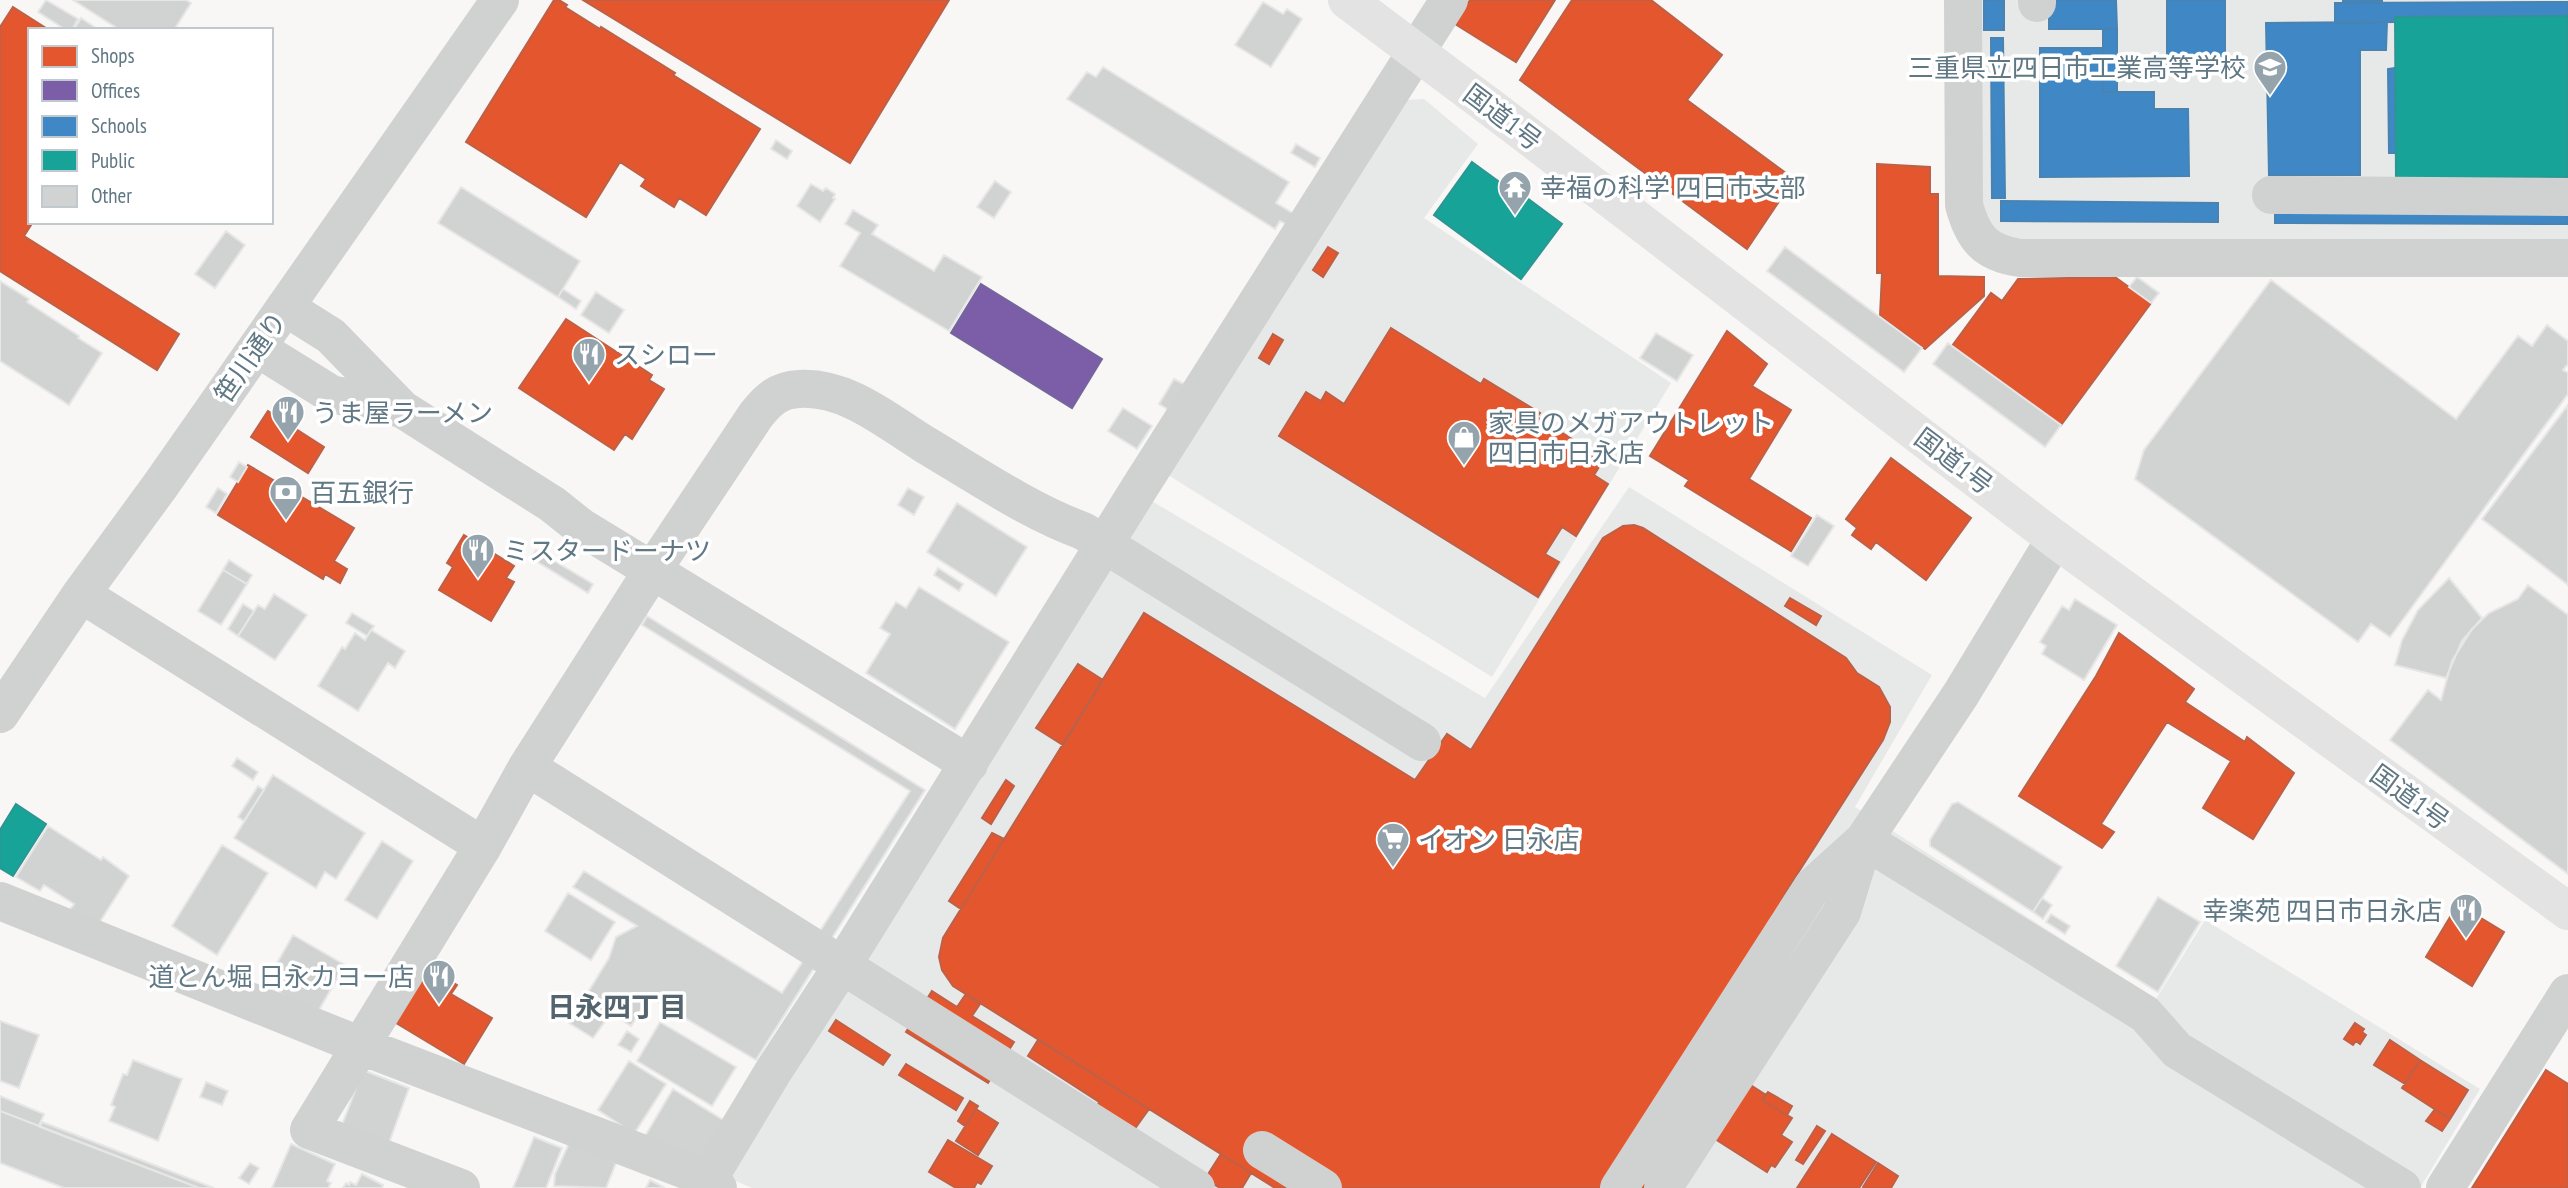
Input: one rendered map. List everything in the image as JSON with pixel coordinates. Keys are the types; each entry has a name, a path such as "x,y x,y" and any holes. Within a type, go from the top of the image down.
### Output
{"highway":[{"name":"国道1号","path":"1347,0 1499,113 2055,539 2568,911"}],"street":[{"name":"笹川通り","path":"0,713 499,0"},
{"path":"0,901 702,1183 842,966 1140,487 1449,0"},
{"path":"1963,0 1964,205 1969,223 1977,236 1996,253 2020,258 2568,258"},
{"path":"2271,195 2568,197"},
{"path":"285,307 331,336 402,409 552,504 581,527 969,764"},
{"path":"257,348 331,394 402,409"},
{"path":"461,1188 309,1130 527,767 652,571 756,415 772,396 799,389 828,392 864,406 1047,517 1083,531 1422,742"},
{"path":"1619,1188 1813,886 1864,840 1961,694 2055,539"},
{"path":"81,594 482,846"},
{"path":"527,767 1196,1188"},
{"path":"1677,1183 1842,912 1864,840"},
{"path":"1864,840 2145,1014 2177,1050 2402,1188"},
{"path":"2445,1188 2568,993"},
{"path":"1262,1150 1323,1188"}],"shaded area":[{"name":"三重県立四日市工業高等学校","path":"1973,0 2568,0 2568,244 2003,245 1972,195"},
{"path":"1424,99 1478,144 1424,218 1671,383 1492,677 1168,475 1405,100"},
{"path":"1629,487 1932,675 1855,807 2156,999 2205,920 2480,1089 2420,1188 752,1188 724,1176 1150,500 1485,698"}],"building: Shops":[{"path":"554,0 567,5 565,7 675,73 673,75 760,129 706,215 679,198 674,207 641,186 646,179 620,162 586,217 466,142"},
{"path":"583,0 949,0 850,163"},
{"path":"1470,0 1555,0 1516,62 1455,24"},
{"path":"1572,0 1651,0 1722,55 1687,100 1794,179 1747,249 1520,80"},
{"path":"13,7 46,28 28,28 28,224 32,224 24,236 179,334 157,370 0,271 0,27"},
{"path":"1877,164 1930,167 1930,194 1938,194 1938,276 1984,277 1984,296 1925,349 1880,316 1882,273 1877,273"},
{"path":"1328,247 1338,253 1323,277 1313,270"},
{"path":"2115,277 2151,303 2061,425 1952,346 1991,293 2002,301 2018,279"},
{"name":"スシロー","path":"566,319 652,375 649,380 664,389 632,439 625,434 614,450 519,388"},
{"name":"家具のメガアウトレット 四日市日永店","path":"1391,328 1481,384 1484,379 1540,413 1537,417 1604,459 1594,475 1608,484 1576,536 1562,527 1545,554 1559,562 1538,597 1279,436 1306,392 1321,401 1326,392 1344,404"},
{"path":"1727,331 1767,364 1752,386 1791,410 1749,479 1811,518 1791,551 1685,486 1689,480 1650,456"},
{"path":"1273,334 1283,340 1269,364 1259,358"},
{"name":"うま屋ラーメン","path":"268,411 324,447 308,473 251,437"},
{"path":"1891,458 1971,518 1926,580 1876,542 1871,549 1852,535 1857,528 1846,519"},
{"name":"百五銀行","path":"248,465 354,528 334,561 347,569 340,583 325,574 323,579 218,515"},
{"name":"イオン 日永店","path":"1623,526 1643,528 1846,658 1857,673 1879,687 1890,707 1890,722 1883,740 1782,898 1812,917 1644,1188 1275,1188 953,986 942,970 939,957 943,938 1144,613 1415,780 1447,734 1471,750 1603,538"},
{"name":"ミスタードーナツ","path":"464,535 514,566 506,578 514,582 491,621 439,590 453,567 447,563"},
{"path":"1790,598 1821,616 1816,625 1785,606"},
{"path":"2119,633 2194,689 2185,702 2245,742 2247,737 2294,773 2253,839 2203,808 2231,761 2167,722 2101,824 2114,832 2102,848 2019,796 2096,676"},
{"path":"1078,664 1103,680 1063,745 1036,728"},
{"path":"1006,780 1014,786 991,824 982,818"},
{"path":"992,833 1004,839 961,909 949,901"},
{"path":"2458,904 2504,932 2472,986 2426,957"},
{"name":"道とん堀 日永カヨー店","path":"438,973 457,985 451,994 492,1018 464,1064 396,1023 424,976 433,981"},
{"path":"932,991 957,1007 966,994 980,1004 972,1016 1014,1042 988,1083 906,1032"},
{"path":"836,1020 890,1055 883,1065 829,1031"},
{"path":"2355,1023 2364,1029 2362,1032 2366,1035 2360,1044 2356,1041 2353,1045 2344,1039"},
{"path":"1038,1040 1149,1109 1134,1130 1097,1107 1099,1102 1028,1056"},
{"path":"2390,1040 2420,1060 2405,1084 2374,1065"},
{"path":"2420,1060 2468,1090 2450,1119 2402,1088"},
{"path":"906,1064 963,1098 956,1110 899,1075"},
{"path":"2546,1070 2568,1084 2568,1188 2472,1188"},
{"path":"1749,1084 1766,1095 1762,1100 1792,1118 1781,1135 1792,1142 1775,1167 1771,1165 1767,1172 1715,1139"},
{"path":"1768,1092 1792,1106 1787,1115 1762,1100"},
{"path":"970,1101 978,1106 965,1126 958,1121"},
{"path":"976,1109 998,1123 978,1155 956,1141"},
{"path":"2435,1109 2450,1119 2442,1131 2426,1121"},
{"path":"1817,1126 1825,1131 1803,1164 1796,1160"},
{"path":"1832,1134 1876,1162 1859,1188 1797,1188"},
{"path":"948,1140 992,1166 981,1184 977,1182 974,1188 956,1188 929,1172"},
{"path":"1221,1154 1251,1173 1242,1188 1220,1188 1205,1179"},
{"path":"1878,1163 1898,1176 1891,1188 1863,1187"}],"building: Offices":[{"path":"981,284 1102,359 1072,408 951,333"}],"building: Schools":[{"path":"1984,0 2004,0 2004,30 1984,30"},
{"path":"2049,0 2116,0 2117,29 2049,29"},
{"path":"2167,0 2225,0 2225,67 2167,67"},
{"path":"2343,0 2382,0 2382,3 2343,3"},
{"path":"2568,2 2568,16 2395,17 2395,22 2335,23 2335,3"},
{"path":"2387,22 2386,50 2360,50 2360,175 2269,175 2266,23"},
{"path":"2103,29 2117,29 2117,92 2103,92"},
{"path":"1991,38 2003,38 2005,198 1992,198"},
{"path":"2040,48 2103,48 2103,92 2154,92 2154,109 2188,109 2189,176 2040,177"},
{"path":"2395,68 2396,153 2389,153 2388,69"},
{"path":"2001,201 2218,203 2218,222 2001,221"},
{"path":"2275,213 2568,213 2568,224 2275,223"}],"building: Public":[{"path":"2568,16 2568,177 2396,179 2395,17"},
{"path":"1472,162 1505,186 1507,183 1562,224 1521,279 1434,215"},
{"path":"16,804 46,824 13,876 0,868 0,830"}],"building: Other":[{"path":"46,0 78,19 73,28 63,28 38,12"},
{"path":"73,0 186,0 191,3 175,28 117,28"},
{"path":"1263,2 1283,14 1287,9 1302,19 1271,67 1235,45"},
{"path":"81,18 96,28 75,28"},
{"path":"1103,67 1289,182 1276,203 1296,215 1289,226 1280,221 1275,229 1067,99 1087,72 1096,77"},
{"path":"776,140 792,151 787,159 771,149"},
{"path":"1296,144 1320,158 1315,167 1291,153"},
{"path":"995,181 1011,192 994,218 977,207"},
{"path":"811,184 835,194 835,199 820,222 797,206"},
{"path":"461,187 580,261 558,297 438,223"},
{"path":"853,210 878,225 872,234 934,271 944,255 982,277 949,331 840,266 860,233 845,224"},
{"path":"226,231 245,245 215,288 195,274"},
{"path":"1785,247 1922,348 1904,372 1767,271"},
{"path":"2137,277 2159,293 2151,303 2129,287"},
{"path":"2271,280 2456,419 2518,336 2532,346 2547,325 2568,341 2568,364 2563,370 2568,373 2568,394 2390,637 2371,624 2358,642 2135,479 2144,450"},
{"path":"0,281 102,353 69,405 0,361"},
{"path":"563,289 581,301 576,309 558,297"},
{"path":"596,292 624,310 609,333 581,315"},
{"path":"1656,333 1693,355 1677,381 1640,358"},
{"path":"1948,343 2061,425 2045,447 1933,364"},
{"path":"1174,379 1184,384 1169,410 1159,404"},
{"path":"2568,405 2568,585 2482,519"},
{"path":"1123,408 1152,426 1137,449 1108,431"},
{"path":"239,462 247,467 238,482 230,477"},
{"path":"218,488 227,494 216,513 206,507"},
{"path":"908,488 924,497 914,515 898,505"},
{"path":"957,503 1027,547 996,596 927,552"},
{"path":"1817,515 1834,526 1808,566 1791,556"},
{"path":"536,550 593,584 588,593 531,558"},
{"path":"229,560 252,575 247,584 223,570"},
{"path":"938,568 963,584 959,591 934,575"},
{"path":"223,570 247,584 221,625 198,611"},
{"path":"2449,578 2482,618 2462,641 2446,678 2395,665 2402,640 2418,610"},
{"path":"2528,585 2568,615 2568,874 2390,740 2428,690 2441,700 2452,661 2472,629 2489,613 2518,599"},
{"path":"919,587 1009,642 955,729 866,673 890,634 880,628 896,602 906,608"},
{"path":"274,594 307,615 275,660 238,636 258,605 265,609"},
{"path":"2075,599 2117,625 2084,680 2042,654 2046,646 2040,642 2062,606 2069,610"},
{"path":"243,604 254,611 238,636 228,629"},
{"path":"352,613 374,626 367,636 346,623"},
{"path":"647,616 925,790 832,938 820,931 910,791 642,625"},
{"path":"371,630 405,651 395,668 388,663 358,711 318,686 342,647 345,649 355,633 365,640"},
{"path":"237,758 258,772 253,780 232,766"},
{"path":"273,775 365,833 336,879 325,872 316,888 234,838"},
{"path":"258,786 264,790 244,821 238,817"},
{"path":"1958,802 2062,867 2033,912 1930,846 1930,840 1952,804"},
{"path":"48,826 101,860 103,857 129,876 96,928 69,911 74,904 44,885 40,891 16,877"},
{"path":"382,841 413,861 377,919 345,900"},
{"path":"222,845 268,873 217,955 172,926"},
{"path":"584,871 782,993 803,961 814,968 756,1060 649,997 631,1026 611,1013 593,1038 569,1023 609,958 616,937 637,926 573,887"},
{"path":"568,893 615,922 591,960 545,931"},
{"path":"2158,897 2200,922 2158,992 2116,966"},
{"path":"2042,898 2052,905 2043,919 2033,912"},
{"path":"2051,914 2070,926 2065,934 2046,922"},
{"path":"293,935 345,965 316,1015 265,984"},
{"path":"0,1021 39,1035 19,1088 0,1081"},
{"path":"660,1022 736,1067 712,1106 637,1061"},
{"path":"627,1031 639,1039 631,1052 618,1045"},
{"path":"133,1060 182,1079 158,1141 109,1121 115,1107 111,1105 123,1074 127,1075"},
{"path":"629,1061 666,1084 634,1134 598,1110"},
{"path":"363,1070 409,1088 389,1143 342,1125"},
{"path":"206,1082 228,1091 222,1105 200,1097"},
{"path":"673,1089 728,1123 702,1164 645,1136"},
{"path":"0,1096 44,1114 39,1126 0,1111"},
{"path":"0,1111 199,1188 64,1188 0,1163"},
{"path":"42,1122 214,1188 199,1188 40,1127"},
{"path":"534,1137 562,1148 546,1188 513,1188"},
{"path":"570,1141 616,1163 606,1188 554,1186 555,1174"},
{"path":"291,1144 335,1164 327,1181 331,1183 328,1188 272,1188"},
{"path":"250,1163 259,1168 249,1184 239,1178"},
{"path":"362,1174 383,1185 382,1188 343,1188 350,1182 356,1185"},
{"path":"650,1180 665,1188 646,1188"}],"place":[{"name":"三重県立四日市工業高等学校","path":"2270,97"},
{"name":"幸福の科学 四日市支部","path":"1515,217"},
{"name":"スシロー","path":"589,384"},
{"name":"うま屋ラーメン","path":"288,442"},
{"name":"家具のメガアウトレット 四日市日永店","path":"1464,467"},
{"name":"百五銀行","path":"286,522"},
{"name":"ミスタードーナツ","path":"478,580"},
{"name":"イオン 日永店","path":"1393,869"},
{"name":"幸楽苑 四日市日永店","path":"2466,940"},
{"name":"道とん堀 日永カヨー店","path":"439,1006"}],"district":[{"name":"日永四丁目","path":"617,1006"}]}
